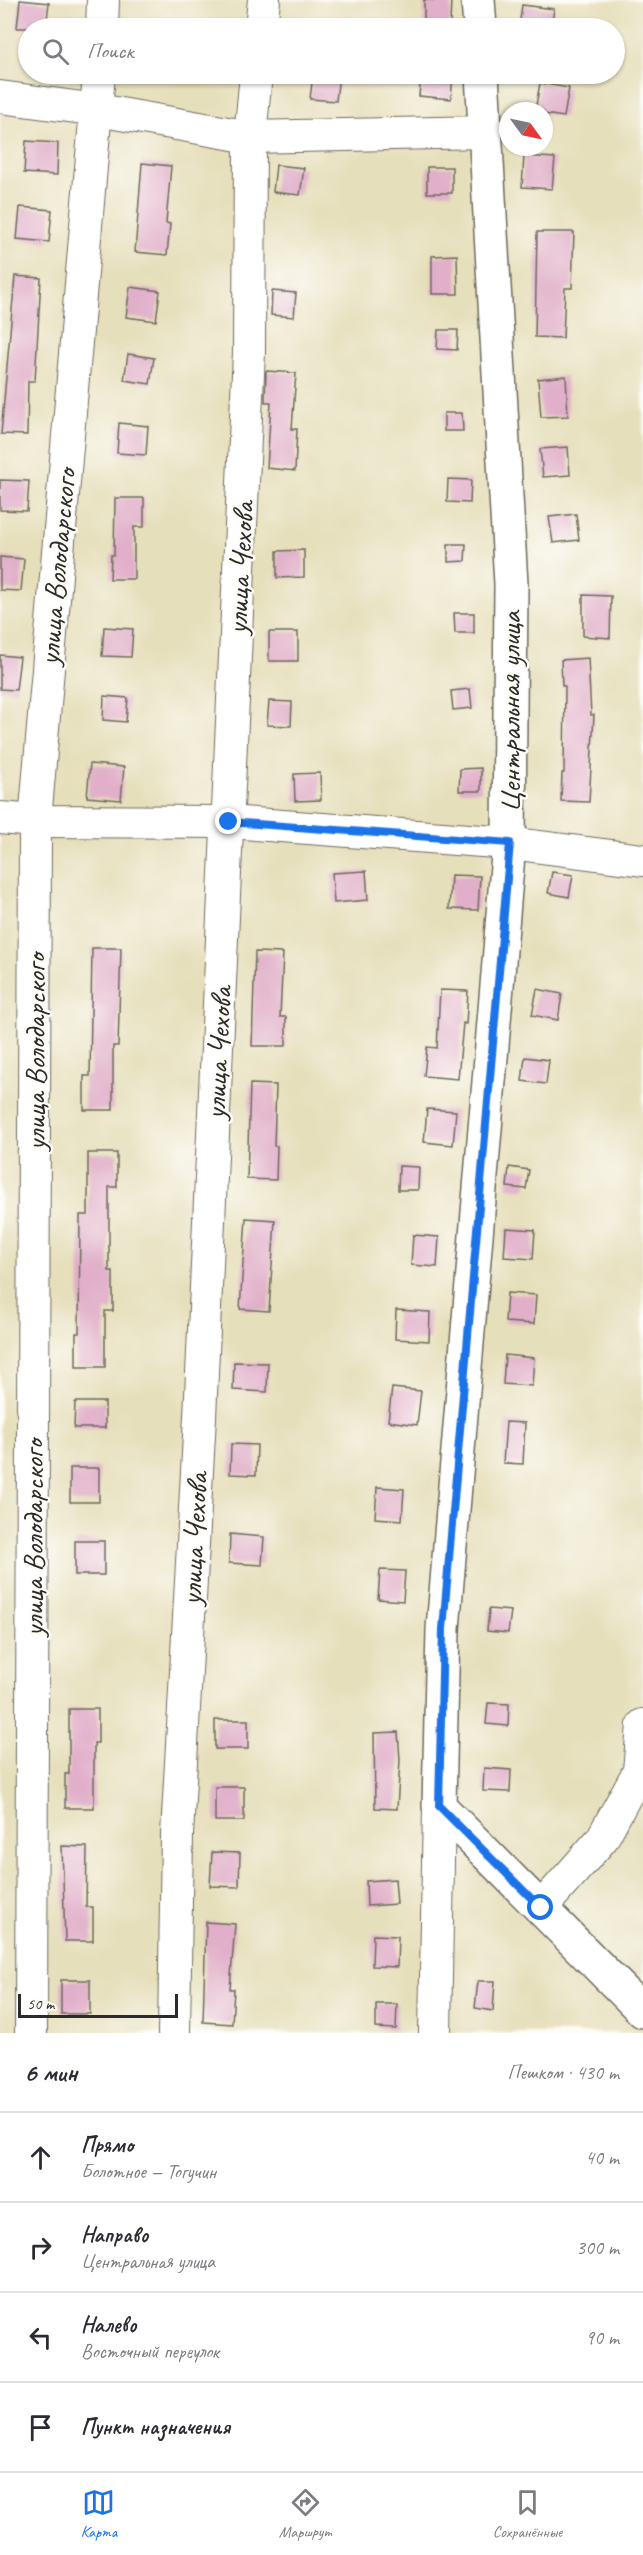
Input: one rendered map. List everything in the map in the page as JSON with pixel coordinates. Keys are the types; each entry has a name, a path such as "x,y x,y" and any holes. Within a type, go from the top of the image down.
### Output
{"main road":[{"path":"478,0 479,18"},
{"name":"Центральная улица","path":"439,1806 443,1629 510,843 511,584 483,84"},
{"path":"439,1806 643,2011"}],"street":[{"path":"102,18 103,0"},
{"path":"262,18 264,0"},
{"name":"улица Володарского","path":"31,2033 35,821 99,84"},
{"name":"улица Чехова","path":"174,2033 177,1835 229,822 249,352 250,137 255,84"},
{"path":"0,97 98,110 250,137 486,132"},
{"path":"0,818 35,821 229,822 510,843 643,860"},
{"path":"541,1908 602,1839 639,1770 643,1725"},
{"name":"Центральная улица","path":"435,2033 439,1806"}],"building":[{"path":"20,0 49,3 47,18 18,18"},
{"path":"424,0 451,0 450,18 424,18"},
{"path":"522,5 554,9 553,18 520,18"},
{"path":"312,84 338,84 336,101 310,99"},
{"path":"420,84 452,84 451,99 419,96"},
{"path":"540,84 569,88 564,117 553,115 553,102 537,102"},
{"path":"26,141 58,143 57,175 24,173"},
{"path":"524,156 555,158 552,189 522,187"},
{"path":"142,163 171,166 166,223 170,224 167,255 135,252"},
{"path":"276,165 304,168 300,195 273,192"},
{"path":"427,167 452,167 452,193 427,193"},
{"path":"20,207 52,210 49,242 17,239"},
{"path":"537,232 574,232 572,288 565,288 563,338 535,337"},
{"path":"457,255 458,294 432,294 432,256"},
{"path":"15,276 41,278 35,381 28,381 27,435 1,434"},
{"path":"130,287 160,291 156,321 126,317"},
{"path":"272,291 296,293 294,317 271,315"},
{"path":"438,330 458,330 457,350 437,349"},
{"path":"128,354 154,358 150,384 124,380"},
{"path":"266,371 296,373 292,429 297,429 295,471 267,468 271,402 265,402"},
{"path":"566,376 568,416 541,417 538,379"},
{"path":"444,413 462,413 463,431 444,431"},
{"path":"119,423 148,426 146,455 117,453"},
{"path":"568,447 570,475 543,477 540,449"},
{"path":"448,479 471,480 470,503 447,502"},
{"path":"0,480 29,481 27,511 0,510"},
{"path":"115,498 144,498 144,527 134,527 134,579 110,579 111,555 114,555"},
{"path":"576,514 579,540 553,543 549,517"},
{"path":"448,544 466,544 465,561 448,562"},
{"path":"304,550 304,577 277,578 277,551"},
{"path":"0,557 24,559 21,591 0,590"},
{"path":"583,595 611,596 610,638 583,636"},
{"path":"454,613 474,613 474,633 455,633"},
{"path":"104,627 133,629 131,657 102,656"},
{"path":"269,632 298,632 298,661 269,661"},
{"path":"0,655 20,657 16,690 0,689"},
{"path":"588,658 591,715 594,715 589,802 561,801 562,773 564,773 565,686 562,686 561,660"},
{"path":"470,689 472,708 453,710 451,691"},
{"path":"104,696 128,698 126,722 103,720"},
{"path":"269,701 292,702 291,726 267,725"},
{"path":"90,764 124,767 121,800 87,797"},
{"path":"481,768 481,791 459,791 460,769"},
{"path":"320,773 321,800 295,801 294,774"},
{"path":"366,871 368,900 334,903 332,873"},
{"path":"552,872 573,875 569,897 548,893"},
{"path":"451,875 480,876 478,910 449,909"},
{"path":"92,948 121,948 118,1046 113,1046 113,1110 84,1110 84,1076 90,1076"},
{"path":"255,952 283,953 280,1017 286,1017 286,1046 252,1046"},
{"path":"537,989 562,994 558,1020 532,1015"},
{"path":"440,990 468,991 458,1079 424,1076 427,1047 437,1048"},
{"path":"525,1057 549,1060 546,1084 522,1081"},
{"path":"250,1084 276,1085 274,1146 277,1146 276,1180 247,1179"},
{"path":"427,1109 456,1111 453,1145 424,1142"},
{"path":"88,1153 117,1153 117,1187 109,1187 109,1271 113,1271 113,1311 105,1311 105,1367 76,1367 76,1333 79,1333 80,1215 88,1215"},
{"path":"399,1166 419,1167 418,1190 398,1190"},
{"path":"509,1167 529,1170 526,1189 507,1187"},
{"path":"246,1218 275,1220 269,1311 240,1309"},
{"path":"506,1228 535,1230 533,1259 504,1257"},
{"path":"413,1235 439,1237 437,1267 411,1265"},
{"path":"507,1293 536,1295 534,1324 505,1322"},
{"path":"396,1310 430,1312 429,1341 395,1339"},
{"path":"505,1355 534,1358 532,1386 503,1384"},
{"path":"234,1362 268,1363 267,1392 233,1390"},
{"path":"392,1388 421,1391 417,1425 388,1421"},
{"path":"75,1402 105,1402 105,1428 74,1428"},
{"path":"506,1422 525,1423 523,1464 503,1463"},
{"path":"231,1444 257,1445 256,1475 230,1474"},
{"path":"70,1468 99,1468 99,1502 70,1502"},
{"path":"377,1487 404,1489 402,1520 375,1518"},
{"path":"230,1534 264,1537 262,1565 229,1563"},
{"path":"75,1541 104,1541 104,1575 75,1575"},
{"path":"380,1570 405,1571 403,1601 378,1599"},
{"path":"489,1609 511,1611 508,1633 487,1631"},
{"path":"488,1703 509,1704 508,1726 486,1724"},
{"path":"69,1709 98,1709 98,1743 94,1743 94,1808 65,1808 65,1774 69,1774"},
{"path":"215,1720 248,1720 248,1749 215,1749"},
{"path":"398,1732 400,1760 397,1809 375,1808 374,1733"},
{"path":"484,1768 511,1770 510,1792 483,1791"},
{"path":"215,1787 244,1787 244,1821 215,1821"},
{"path":"62,1846 87,1847 86,1907 93,1907 93,1941 65,1941"},
{"path":"212,1852 240,1853 239,1887 210,1886"},
{"path":"395,1879 397,1904 367,1906 366,1881"},
{"path":"206,1922 235,1924 230,1989 234,1989 232,2024 203,2022"},
{"path":"373,1935 398,1936 397,1967 372,1966"},
{"path":"61,1980 90,1980 90,2014 61,2014"},
{"path":"478,1981 495,1981 493,2011 475,2008"},
{"path":"376,2004 397,2004 396,2029 376,2028"}],"route":[{"path":"229,822 510,843 443,1629 439,1806 541,1908"}]}
